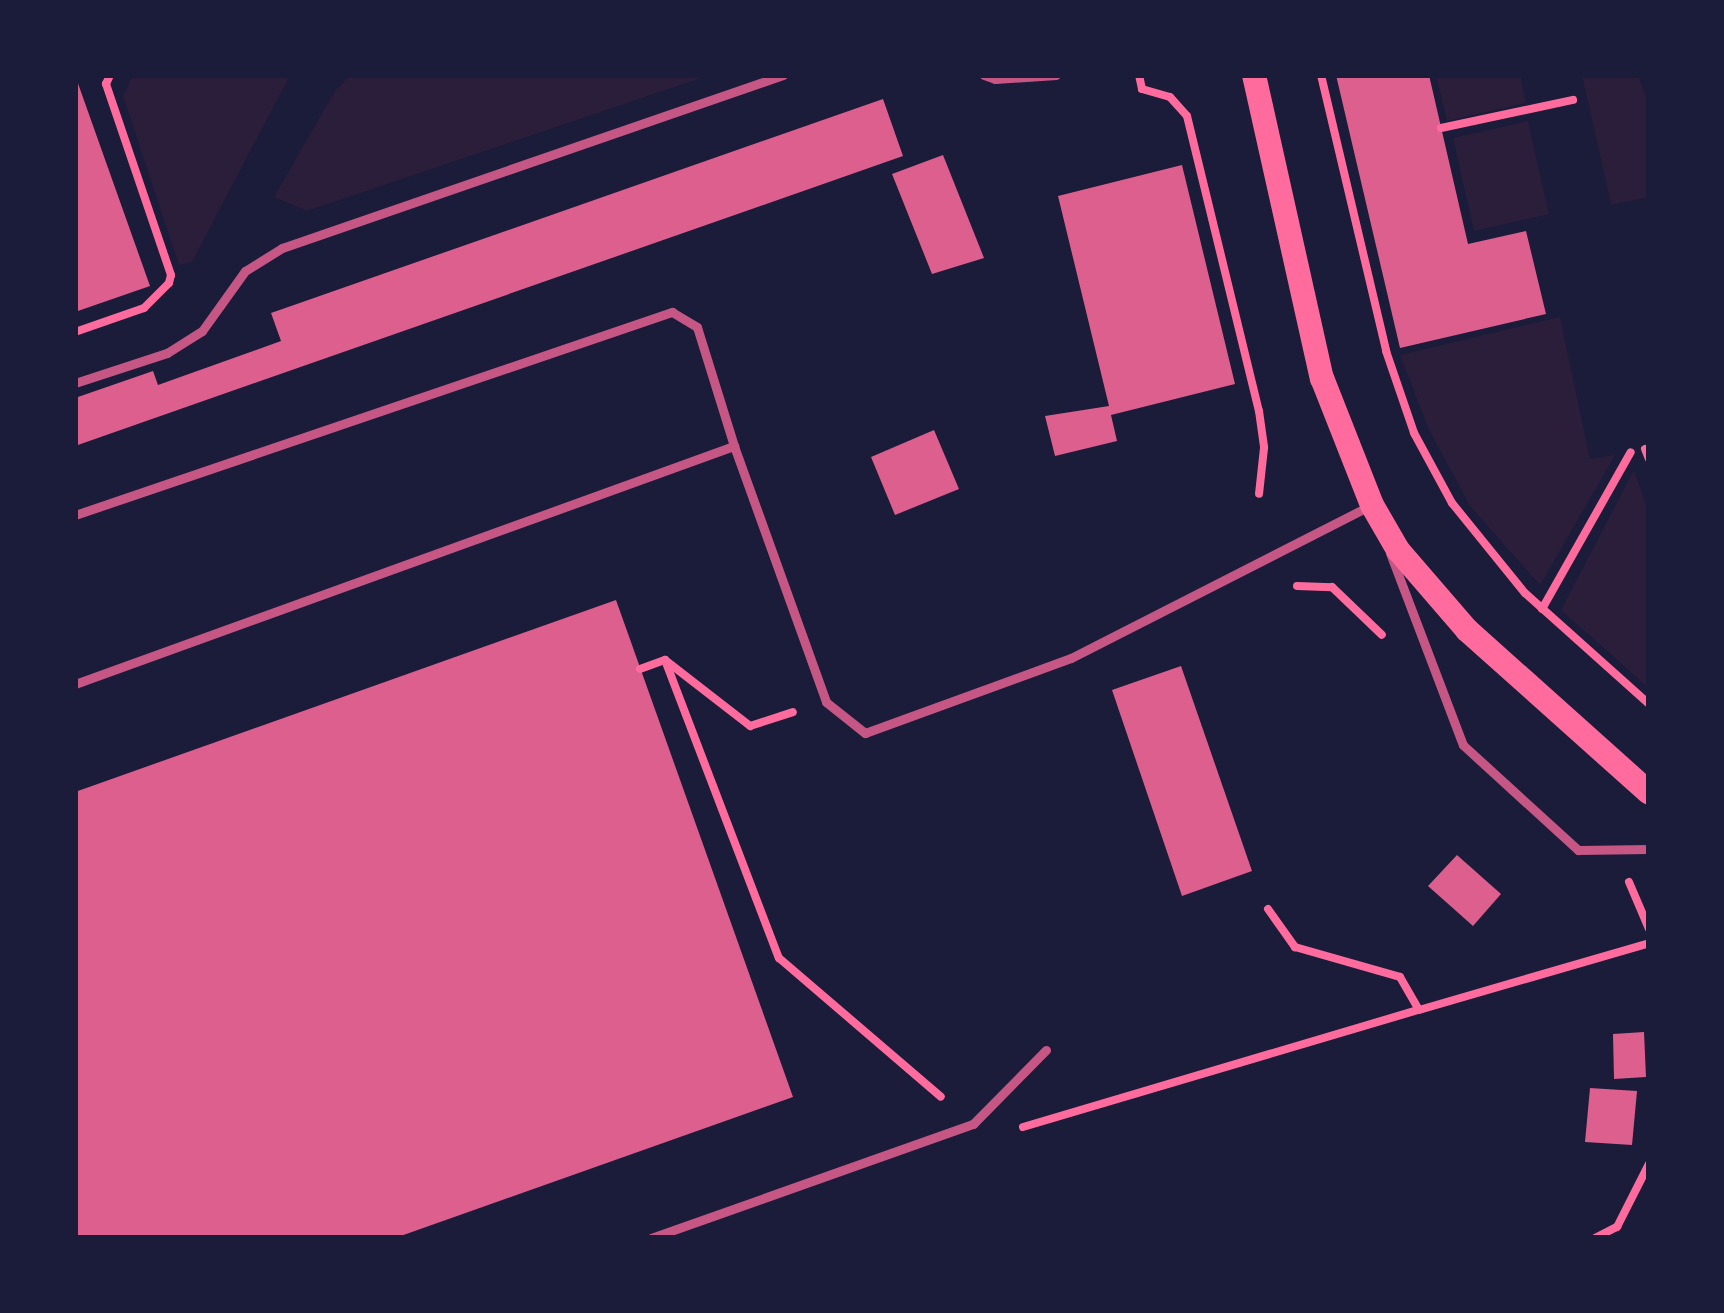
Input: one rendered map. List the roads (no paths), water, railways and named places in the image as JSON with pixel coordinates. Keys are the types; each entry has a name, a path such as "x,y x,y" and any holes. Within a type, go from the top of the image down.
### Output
{"main road":[{"path":"1254,75 1322,378 1372,505 1398,550 1466,630 1649,794"}],"lane":[{"path":"75,383 167,353 202,331 245,271 282,248 783,75"},
{"path":"984,75 1056,75"},
{"path":"75,515 672,312 697,327 734,446 826,702 865,733 1071,658 1372,505 1463,745 1578,850 1649,849"},
{"path":"75,684 734,446"},
{"path":"651,1238 973,1124 1046,1050"}]}
